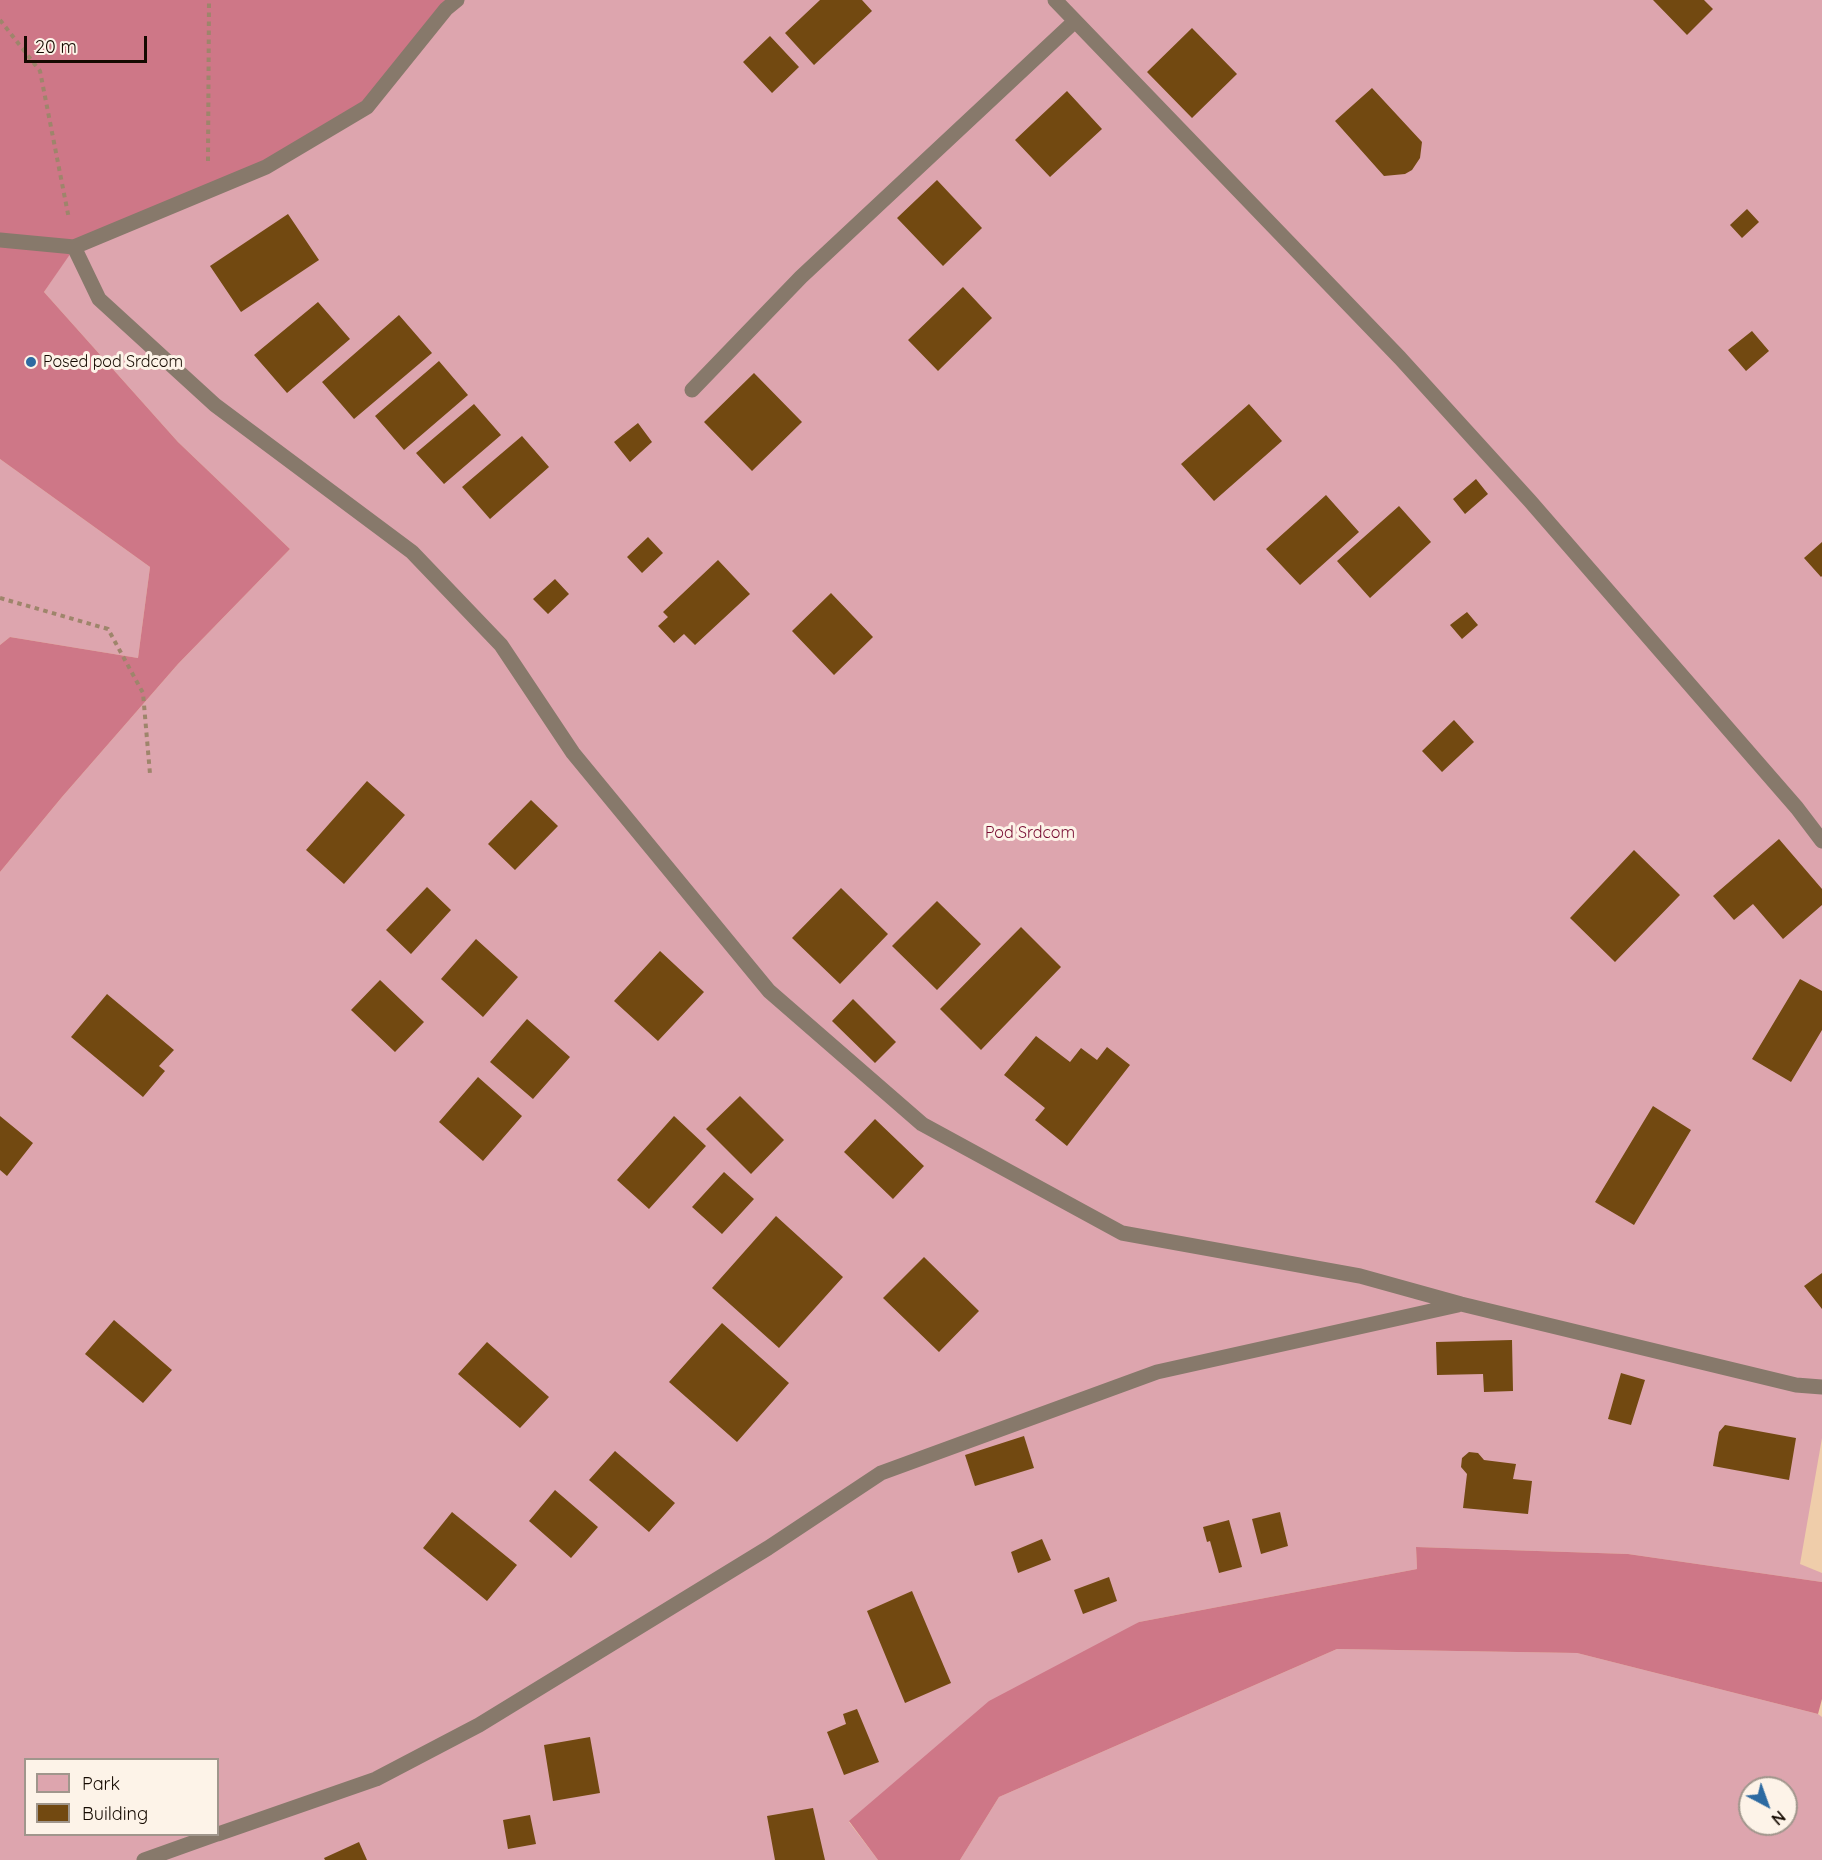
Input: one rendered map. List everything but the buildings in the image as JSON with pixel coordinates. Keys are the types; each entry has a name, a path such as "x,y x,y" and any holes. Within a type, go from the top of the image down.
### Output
{"lane":[{"path":"0,240 75,248 266,167 367,107 446,9 457,0"},
{"path":"1055,0 1400,358 1515,484 1789,799 1822,841"},
{"path":"692,390 801,277 1075,21"},
{"path":"75,248 99,299 215,405 412,552 501,645 573,753 769,990 922,1124 1122,1233 1360,1276 1461,1304 1796,1385 1822,1387"},
{"path":"219,1833 376,1779 479,1725 768,1548 881,1473 1157,1372 1461,1304"},
{"path":"144,1860 211,1836"}],"path":[{"path":"208,191 209,0"},
{"path":"0,20 40,71 75,248"},
{"path":"0,598 108,629 143,693 150,774"}],"green space":[{"name":"Pod Srdcom","path":"457,0 1822,0 1822,1438 1800,1564 1822,1573 1822,1582 1628,1554 1416,1547 1417,1569 1139,1622 849,1822 878,1860 0,1860 0,872 178,664 290,549 178,442 44,292 74,247"},
{"path":"0,459 150,567 138,658 10,637 0,645"},
{"path":"1337,1649 1577,1653 1818,1714 1822,1717 1822,1860 960,1860 999,1797"}],"shaded area":[{"path":"0,0 457,0 367,107 266,167 75,247 44,292 178,442 290,549 178,664 0,872 0,645 10,637 138,658 150,567 0,459"},
{"path":"1416,1547 1628,1554 1822,1582 1822,1699 1818,1714 1577,1653 1337,1649 999,1797 960,1860 878,1860 849,1821 989,1701 1139,1622 1417,1569"}],"place":[{"name":"Posed pod Srdcom","path":"31,362"}]}
